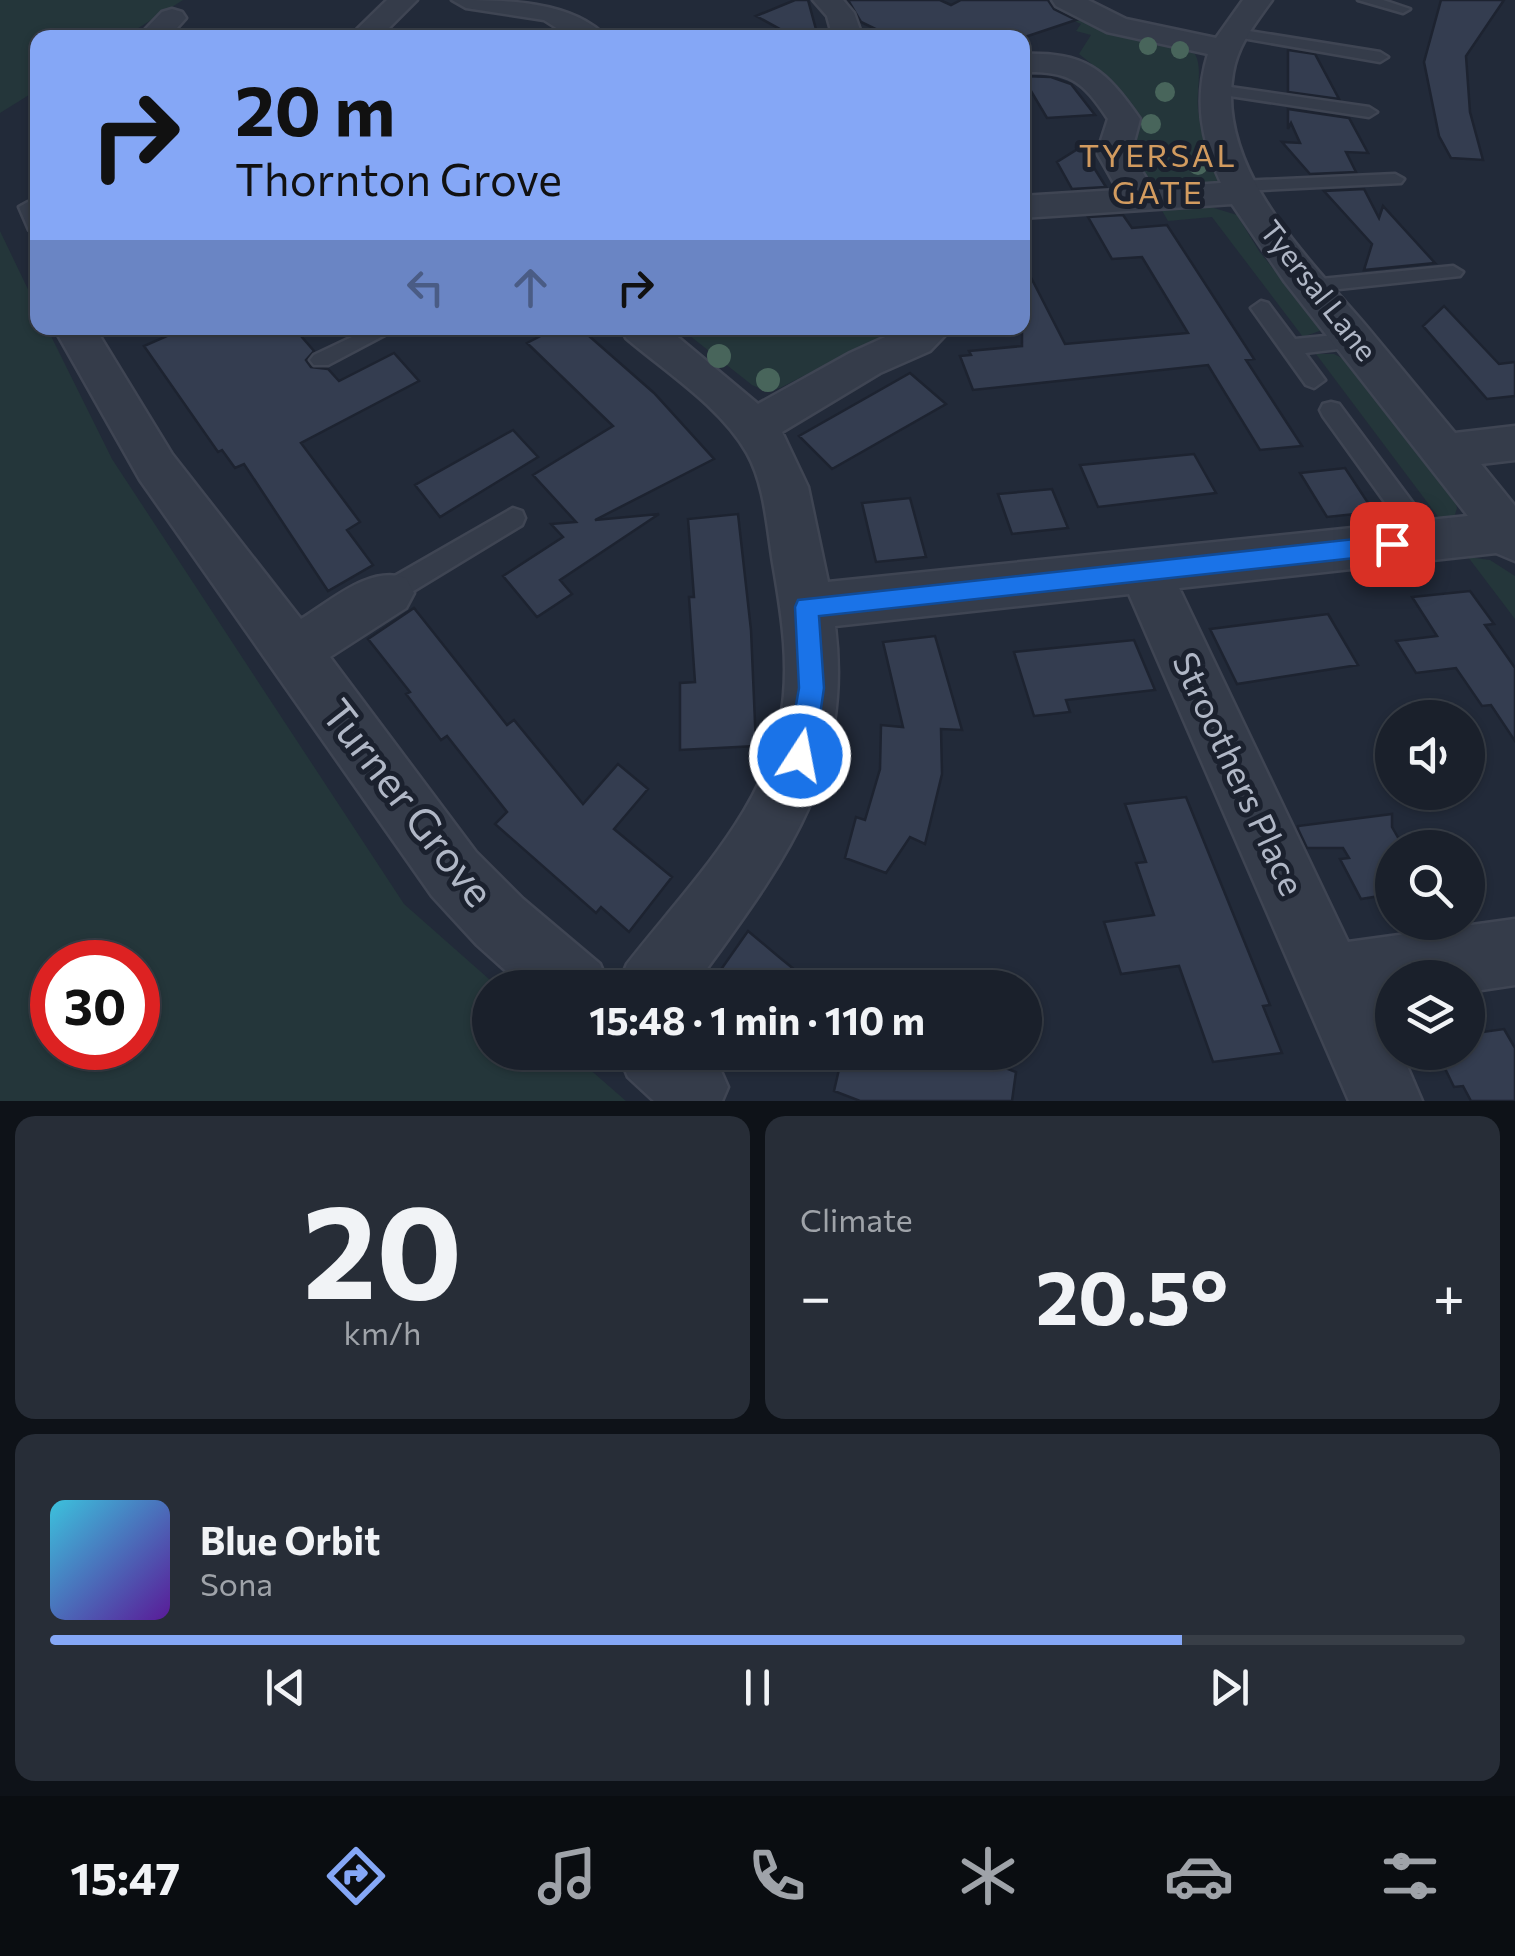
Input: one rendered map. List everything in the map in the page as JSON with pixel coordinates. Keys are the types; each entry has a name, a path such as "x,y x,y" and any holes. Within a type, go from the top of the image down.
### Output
{"street":[{"path":"371,30 403,0"},
{"path":"466,0 564,7 586,30"},
{"path":"1066,0 1118,26 1227,40 1258,0"},
{"path":"837,2 846,30"},
{"name":"Tyersal Lane","path":"1227,40 1216,90 1218,120 1226,154 1243,189 1311,286 1511,536"},
{"path":"1030,63 1065,62 1098,80 1124,119 1114,153 1140,198"},
{"path":"1030,206 1243,189"},
{"name":"Turner Grove","path":"79,335 156,467 454,874 500,922 555,970"},
{"path":"650,335 703,378 754,427 777,466 807,607 812,672 808,722 787,792 747,860 664,970"},
{"path":"754,427 865,363 923,335"},
{"path":"1444,451 1515,443"},
{"path":"807,607 1428,541 1511,536"},
{"name":"Stroothers Place","path":"1144,571 1386,1101"},
{"path":"294,651 388,593"},
{"path":"1330,978 1515,952"}],"lane":[{"path":"1365,0 1403,9"},
{"path":"1227,40 1380,58"},
{"path":"1216,90 1368,112"},
{"path":"1243,189 1395,179"},
{"path":"28,207 30,212"},
{"path":"1311,286 1454,272"},
{"path":"1261,308 1314,380"},
{"path":"320,360 373,335"},
{"path":"1290,347 1355,340"},
{"path":"1331,410 1428,541"},
{"path":"388,593 513,518"}],"shaded area":[{"path":"0,0 183,0 135,30 30,30 30,94 0,113"},
{"path":"1062,7 1195,54 1199,66 1201,129 1221,186 1148,184 1132,160 1135,125 1103,73 1079,54 1091,35 1076,31 1081,24 1053,11"},
{"path":"1201,204 1237,215 1259,251 1322,330 1303,337 1212,217 1168,221 1160,207"},
{"path":"0,231 30,293 30,335 50,335 112,459 404,904 479,970 472,970 472,1070 590,1070 626,1101 0,1101"},
{"path":"689,335 883,335 780,388 766,391 752,385"},
{"path":"1316,354 1334,354 1346,360 1453,496 1457,508 1454,517 1442,522"},
{"path":"1468,557 1490,560 1515,576 1515,619"}],"building":[{"path":"795,0 808,0 816,30 782,30 756,16"},
{"path":"848,0 940,0 951,5 961,0 1048,0 1054,9 1076,20 1030,35 1030,30 878,30 861,22"},
{"path":"1441,0 1504,0 1466,56 1470,112 1483,160 1451,158 1439,136 1424,62"},
{"path":"1288,50 1315,54 1339,99 1288,92"},
{"path":"1030,76 1051,77 1071,84 1095,115 1047,118 1030,89"},
{"path":"1288,109 1349,118 1368,153 1346,152 1356,172 1310,174 1282,142 1300,143 1291,123 1288,129"},
{"path":"1081,147 1106,187 1072,189 1057,162"},
{"path":"1364,189 1379,218 1383,206 1435,263 1364,270 1372,244 1324,191"},
{"path":"1123,215 1132,228 1167,225 1254,359 1246,360 1302,446 1260,450 1208,365 973,390 960,356 971,355 969,351 1022,346 1022,335 1030,335 1030,276 1065,344 1188,333 1142,257 1112,259 1088,217"},
{"path":"1444,306 1499,364 1515,362 1515,396 1487,399 1423,326"},
{"path":"169,335 300,335 314,351 306,360 311,367 328,369 339,381 394,353 419,381 301,443 360,522 347,530 373,565 328,591 244,464 235,468 222,450 218,452 144,346"},
{"path":"542,335 588,335 654,393 714,459 595,520 659,514 560,580 572,594 537,617 503,576 563,537 551,524 576,522 533,475 613,426 527,343"},
{"path":"910,373 946,404 832,469 799,436"},
{"path":"513,430 538,457 440,517 415,485"},
{"path":"1194,454 1216,493 1098,507 1080,465"},
{"path":"1345,468 1374,512 1327,517 1300,473"},
{"path":"1052,489 1068,528 1012,534 998,494"},
{"path":"910,498 926,557 876,562 862,503"},
{"path":"738,514 751,630 756,746 680,750 680,683 695,682 688,519"},
{"path":"1470,591 1494,624 1485,625 1515,668 1515,741 1491,705 1478,700 1456,668 1416,673 1396,641 1437,636 1412,597"},
{"path":"414,608 507,725 514,720 583,804 618,764 648,789 614,829 672,877 629,932 601,907 596,913 495,824 507,812 447,736 441,740 368,639"},
{"path":"1328,614 1358,665 1237,684 1210,629"},
{"path":"935,636 962,730 941,729 942,774 925,844 910,837 886,873 845,858 856,817 865,820 880,769 881,725 903,727 883,642"},
{"path":"1134,640 1155,690 1066,700 1070,712 1034,716 1014,652"},
{"path":"1186,797 1270,1005 1263,1006 1282,1053 1213,1062 1179,966 1121,974 1104,922 1154,915 1136,863 1146,862 1125,804"},
{"path":"1392,814 1394,830 1375,830 1375,897 1361,899 1340,859 1349,858 1343,848 1307,848 1298,826"},
{"path":"748,931 795,970 721,970"},
{"path":"1504,1029 1515,1048 1515,1101 1471,1101 1463,1086 1454,1087 1446,1070 1485,1070 1485,1032"},
{"path":"839,1070 1016,1072 1012,1101 860,1101 834,1091"}],"district":[{"name":"TYERSAL GATE","path":"1158,174"}],"route":[{"path":"800,756 812,688 807,607 1392,544"}]}
